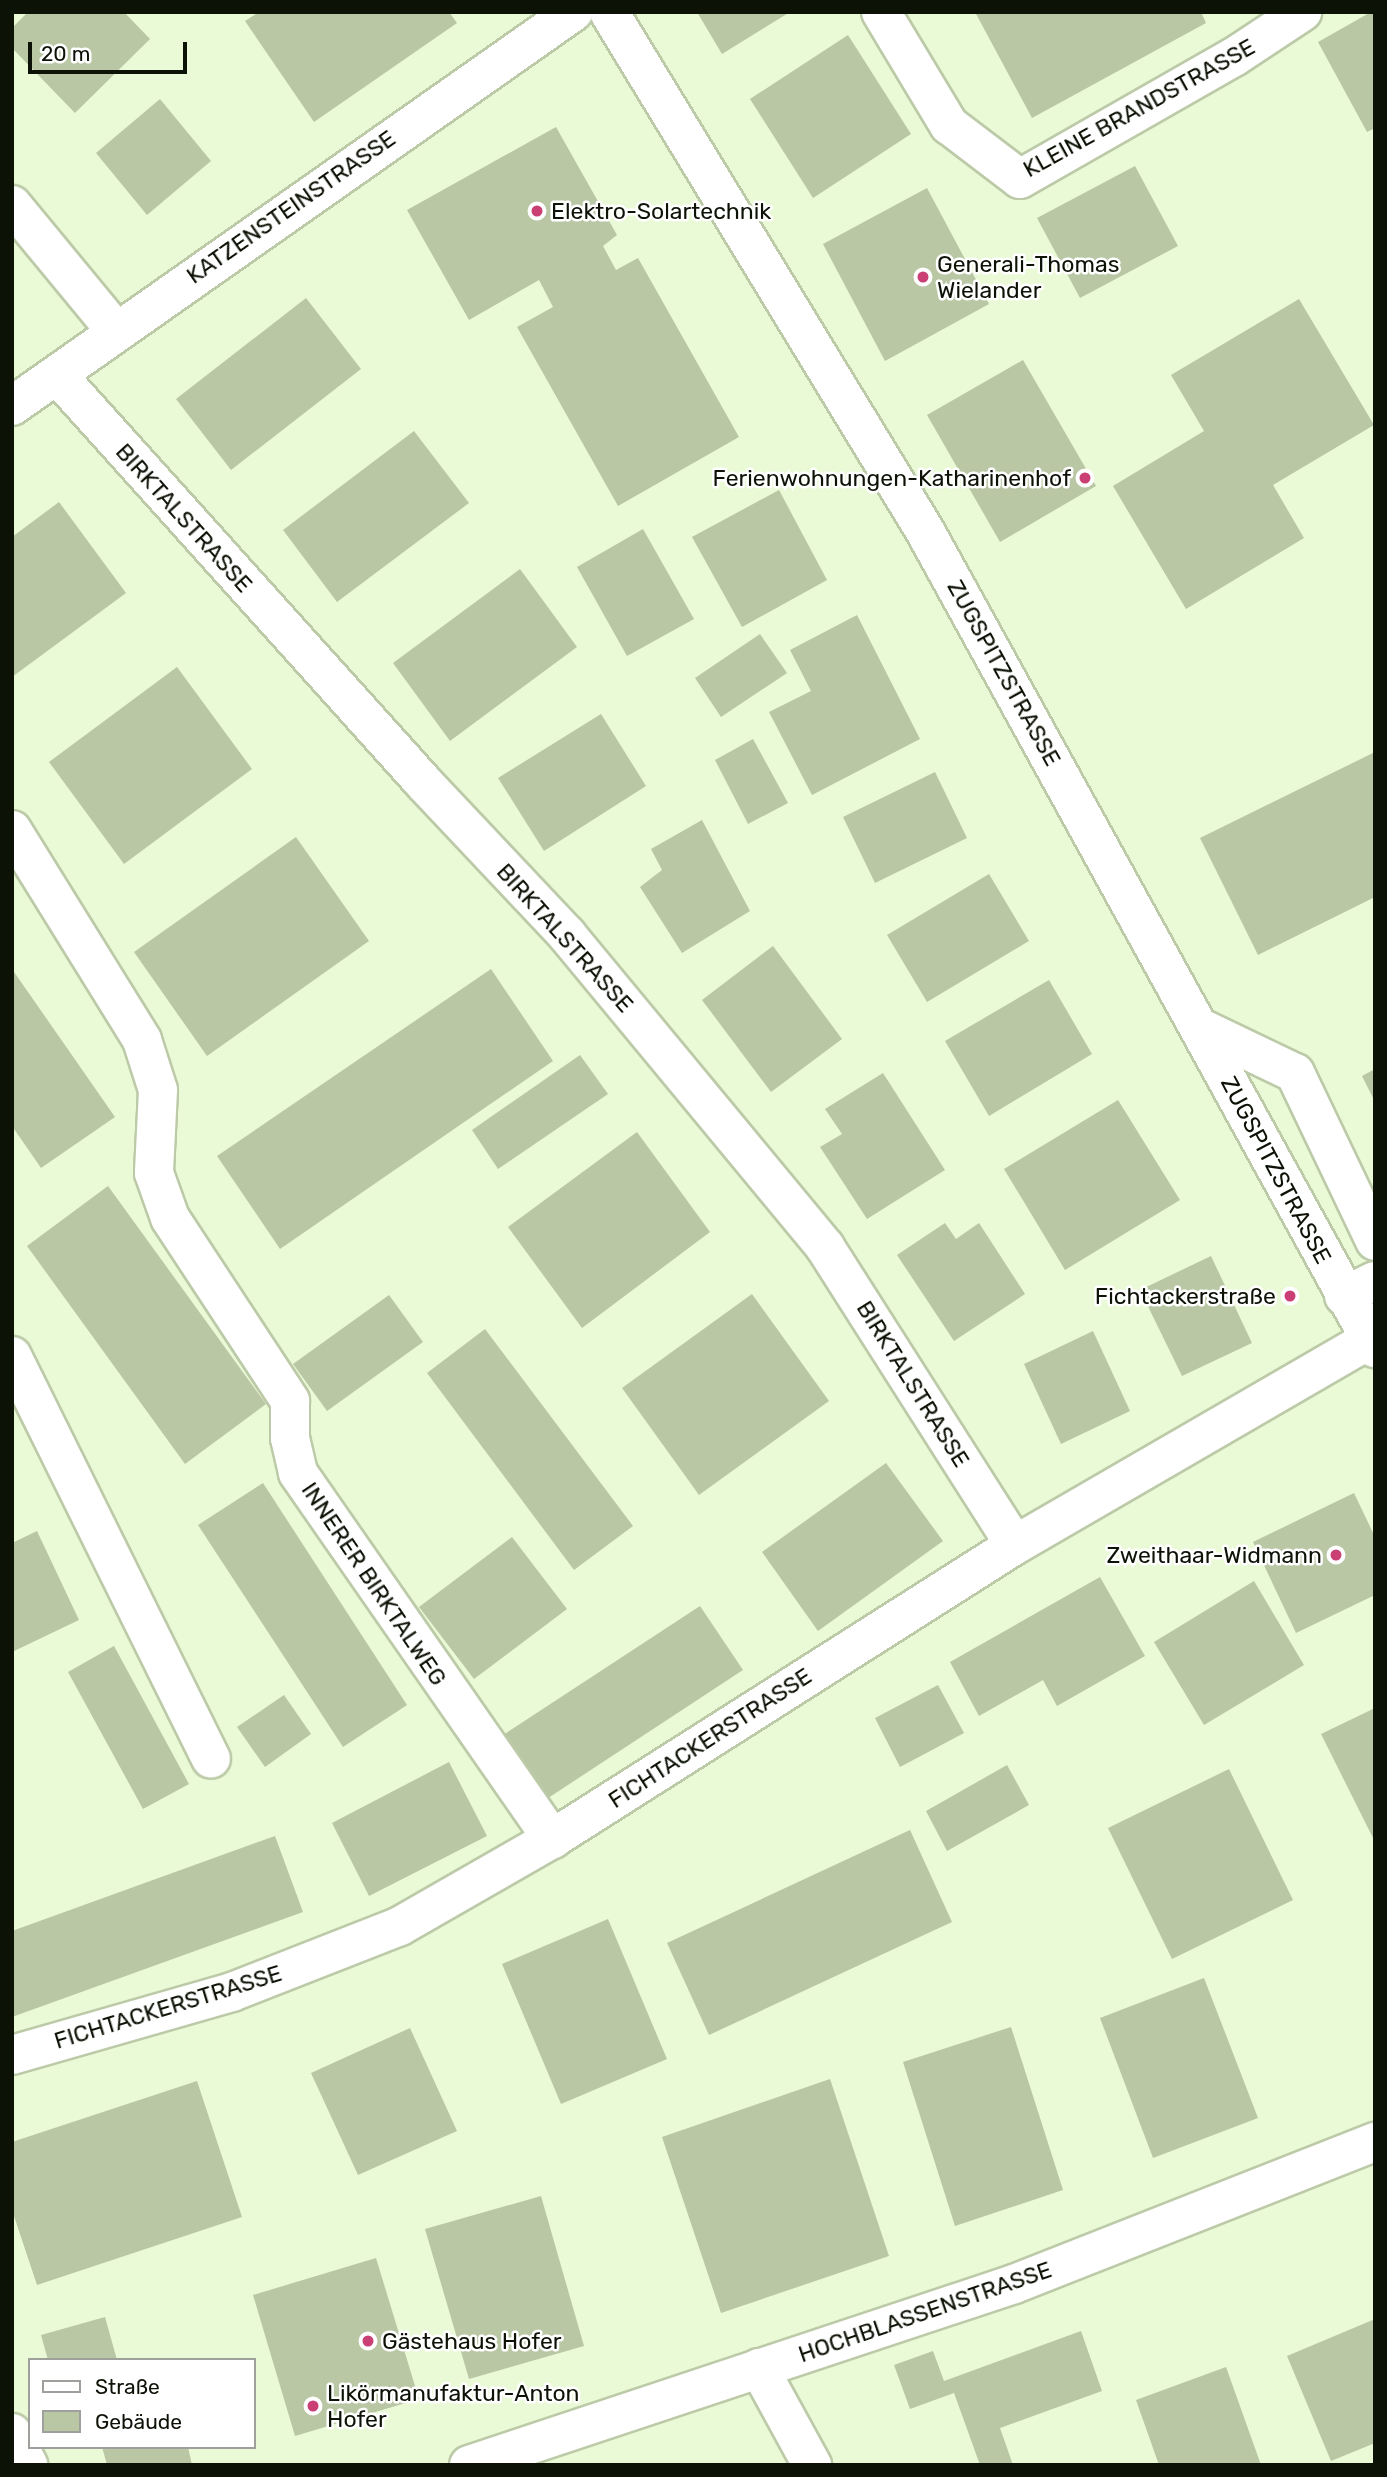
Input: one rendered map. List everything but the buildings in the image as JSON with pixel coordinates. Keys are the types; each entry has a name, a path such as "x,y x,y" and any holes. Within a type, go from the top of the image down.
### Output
{"street":[{"name":"KATZENSTEINSTRASSE","path":"12,406 115,330 573,12"},
{"name":"ZUGSPITZSTRASSE","path":"609,12 918,520 1199,1027 1359,1288 1373,1343"},
{"name":"KLEINE BRANDSTRASSE","path":"881,12 949,125 1020,179 1234,57 1302,12"},
{"path":"12,205 115,330"},
{"name":"BIRKTALSTRASSE","path":"57,375 415,773 567,935 825,1247 1015,1545"},
{"name":"INNERER BIRKTALWEG","path":"12,830 142,1040 158,1090 154,1173 170,1218 290,1401 289,1438 298,1473 551,1839"},
{"path":"1199,1027 1295,1073 1375,1241"},
{"name":"FICHTACKERSTRASSE","path":"12,2055 232,1992 400,1926 551,1839 1015,1545 1373,1343"},
{"path":"12,1356 211,1758"},
{"name":"HOCHBLASSENSTRASSE","path":"469,2465 1014,2284 1375,2142"},
{"path":"759,2368 812,2465"},
{"path":"12,2433 28,2465"}],"place":[{"name":"Elektro-Solartechnik","path":"537,211"},
{"name":"Generali-Thomas Wielander","path":"923,277"},
{"name":"Ferienwohnungen-Katharinenhof","path":"1085,478"},
{"name":"Fichtackerstraße","path":"1290,1296"},
{"name":"Zweithaar-Widmann","path":"1336,1555"},
{"name":"Gästehaus Hofer","path":"368,2341"},
{"name":"Likörmanufaktur-Anton Hofer","path":"313,2406"}]}
